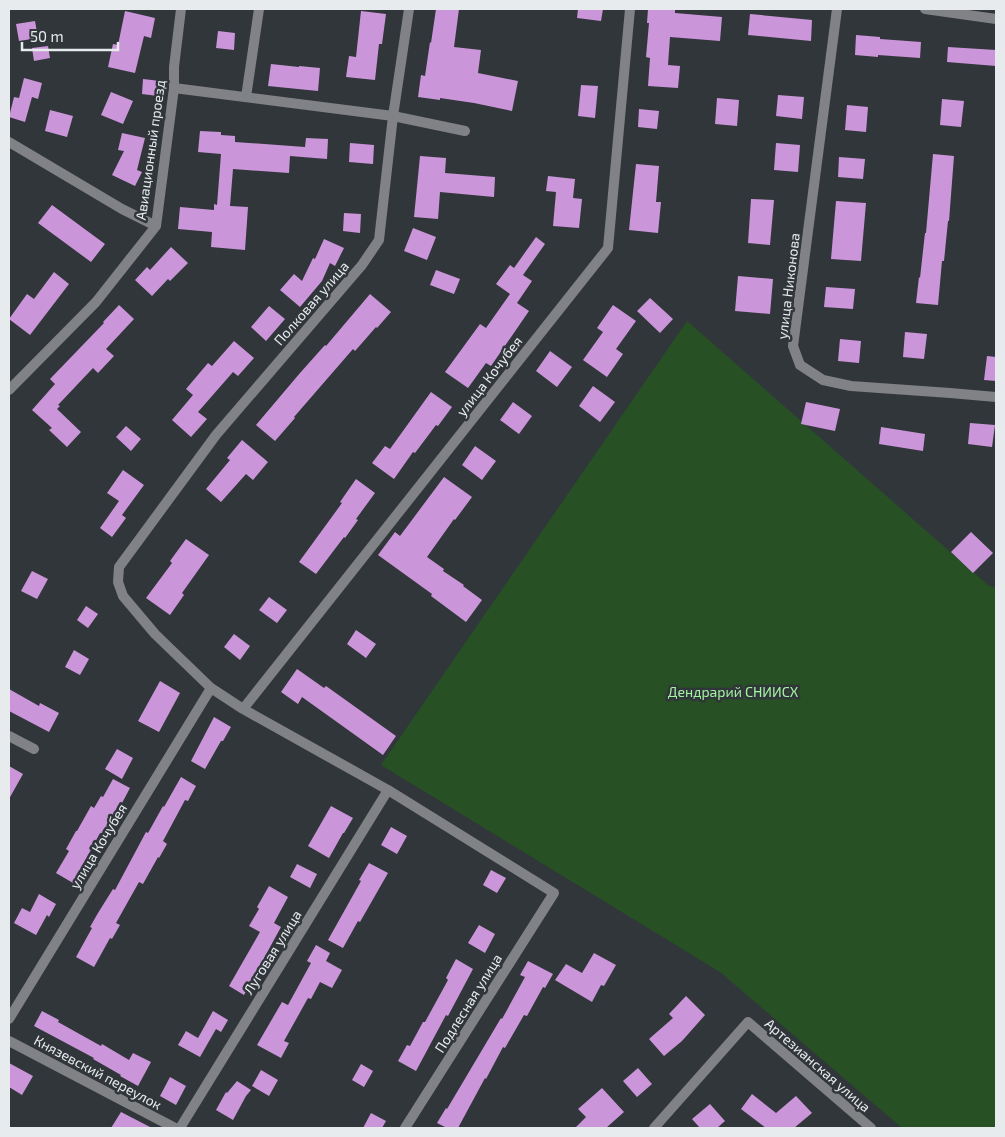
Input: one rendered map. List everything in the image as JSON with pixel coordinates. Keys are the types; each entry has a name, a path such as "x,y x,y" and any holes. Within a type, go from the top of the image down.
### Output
{"street":[{"name":"Авиационный проезд","path":"9,390 96,302 156,226 174,88 174,67 181,9"},
{"path":"246,97 259,9"},
{"name":"Полковая улица","path":"211,688 156,634 123,596 118,582 120,567 216,435 362,265 380,240 393,116 409,9"},
{"name":"улица Кочубея","path":"243,709 608,248 630,9"},
{"name":"улица Никонова","path":"837,9 793,346 800,365 823,380 851,386 996,397"},
{"path":"926,9 996,19"},
{"path":"174,88 393,116 465,130"},
{"path":"9,142 122,209 156,226"},
{"path":"211,688 243,709 388,790"},
{"name":"улица Кочубея","path":"9,1019 211,688"},
{"path":"9,736 34,749"},
{"name":"Подлесная улица","path":"388,790 554,893 405,1128"},
{"name":"Луговая улица","path":"180,1128 388,790"},
{"name":"Артезианская улица","path":"654,1128 748,1022 871,1128"},
{"name":"Князевский переулок","path":"9,1041 175,1128"}],"green space":[{"name":"Дендрарий СНИИСХ","path":"687,321 988,585 996,588 996,1128 902,1128 720,972 381,765"}],"building":[{"path":"436,9 459,9 454,47 481,50 478,73 518,81 512,111 474,103 418,97 421,75 425,76"},
{"path":"578,9 603,9 601,21 577,18"},
{"path":"648,9 675,9 675,13 722,17 720,41 670,37 668,65 680,66 678,88 648,86 650,58 646,57 649,23 647,23"},
{"path":"125,11 155,18 151,38 144,36 135,73 108,67 113,44 118,45"},
{"path":"361,11 386,14 382,44 379,44 375,80 346,77 349,56 356,57"},
{"path":"750,14 812,20 811,41 748,35"},
{"path":"35,21 38,38 19,41 16,24"},
{"path":"218,31 235,33 234,50 216,48"},
{"path":"856,35 921,42 920,58 855,55"},
{"path":"48,46 50,58 34,61 32,48"},
{"path":"948,47 996,50 996,66 947,62"},
{"path":"271,64 320,68 318,91 268,86"},
{"path":"24,78 42,83 38,99 32,97 25,122 9,117 14,97 19,98"},
{"path":"143,79 160,81 158,96 142,94"},
{"path":"581,85 598,86 595,118 578,116"},
{"path":"111,92 133,101 123,124 101,115"},
{"path":"778,95 804,97 802,119 776,116"},
{"path":"717,98 739,100 737,126 715,124"},
{"path":"942,99 964,101 961,127 940,125"},
{"path":"847,105 868,107 866,132 845,130"},
{"path":"639,109 659,111 657,129 638,127"},
{"path":"50,110 73,116 67,137 45,131"},
{"path":"200,131 221,132 221,135 235,136 235,142 305,147 306,138 328,139 327,159 290,156 289,173 233,169 230,206 248,207 245,250 211,247 212,232 178,229 180,207 214,210 214,204 217,205 221,154 198,152"},
{"path":"122,133 145,138 137,170 142,172 135,186 112,175 124,151 118,150"},
{"path":"350,143 374,145 373,164 349,162"},
{"path":"776,143 800,145 798,172 774,170"},
{"path":"933,154 954,156 949,221 944,261 942,261 938,305 916,303 926,233"},
{"path":"420,156 446,158 445,173 495,177 494,197 440,192 438,219 414,217"},
{"path":"839,157 865,159 863,179 838,177"},
{"path":"636,164 659,166 656,202 661,202 658,233 629,230"},
{"path":"548,176 575,179 573,198 582,199 579,228 553,226 556,192 546,191"},
{"path":"751,199 774,200 770,245 748,243"},
{"path":"836,201 866,203 861,261 831,259"},
{"path":"52,205 105,244 91,262 38,223"},
{"path":"344,213 361,214 360,233 343,231"},
{"path":"413,228 436,237 427,260 404,251"},
{"path":"536,237 545,244 523,275 532,281 517,303 529,311 491,366 486,363 468,388 445,372 480,324 486,328 510,294 496,284 510,265 514,268"},
{"path":"324,239 344,248 335,266 330,263 322,281 300,307 280,290 294,274 302,281"},
{"path":"171,247 188,263 170,281 168,279 152,296 135,280 147,267 150,270"},
{"path":"436,270 460,279 454,294 430,285"},
{"path":"54,272 69,284 30,335 9,319 27,294 34,299"},
{"path":"738,276 773,279 770,314 735,311"},
{"path":"826,287 855,289 853,309 824,307"},
{"path":"370,294 391,312 355,351 353,349 275,441 256,425"},
{"path":"650,298 673,319 660,333 637,311"},
{"path":"119,305 134,319 106,349 114,356 98,373 93,368 58,405 60,406 57,409 81,432 67,447 49,430 52,428 32,410 55,384 50,379"},
{"path":"613,305 636,321 616,349 623,354 607,377 583,360 603,332 597,328"},
{"path":"269,306 285,319 266,341 251,327"},
{"path":"905,332 927,334 924,359 903,357"},
{"path":"840,339 861,341 859,363 838,361"},
{"path":"234,341 254,358 238,376 233,372 198,412 207,419 191,437 172,420 193,395 186,389 208,363 212,366"},
{"path":"550,351 572,367 557,387 536,371"},
{"path":"987,356 996,357 996,381 984,380"},
{"path":"593,386 615,402 600,422 579,406"},
{"path":"431,392 452,407 415,453 413,452 394,479 372,463 385,446 390,449"},
{"path":"513,402 532,416 519,434 500,420"},
{"path":"806,402 840,409 835,431 801,424"},
{"path":"970,423 995,425 992,447 968,444"},
{"path":"126,426 141,439 131,451 116,437"},
{"path":"881,427 925,434 923,451 879,444"},
{"path":"242,440 268,462 253,480 246,474 221,502 206,489 230,460 227,458"},
{"path":"475,446 496,461 482,480 462,465"},
{"path":"123,470 144,485 122,515 126,518 112,537 100,528 119,501 107,493"},
{"path":"444,477 472,497 427,557 482,600 466,622 431,596 432,594 378,555 395,532 400,536"},
{"path":"356,479 375,493 345,538 316,574 299,562 342,503 340,502"},
{"path":"971,532 993,553 973,573 951,552"},
{"path":"186,539 209,555 182,593 184,595 170,615 146,598 172,563 170,561"},
{"path":"32,571 48,579 37,599 21,591"},
{"path":"269,597 287,610 277,623 259,610"},
{"path":"86,606 98,614 88,628 77,620"},
{"path":"356,630 376,644 366,658 347,644"},
{"path":"234,634 250,646 240,660 224,647"},
{"path":"74,650 89,659 80,675 65,667"},
{"path":"297,669 324,688 326,686 396,736 383,755 302,697 298,704 281,692"},
{"path":"160,681 180,693 159,732 138,721"},
{"path":"9,689 39,706 40,703 59,713 49,732 9,711"},
{"path":"214,717 231,727 205,769 191,761"},
{"path":"117,749 133,758 122,779 105,769"},
{"path":"9,766 23,774 9,799"},
{"path":"181,777 196,786 188,801 185,800 163,841 167,844 143,884 139,882 116,923 120,925 112,939 110,938 94,967 76,957 98,913 113,889 115,890 146,832 148,833"},
{"path":"113,779 130,788 122,803 120,802 103,834 100,833 73,883 56,873 69,851 66,849 91,806 94,808 101,796 103,797"},
{"path":"331,806 353,818 329,858 308,846"},
{"path":"391,827 407,836 397,854 381,845"},
{"path":"369,863 388,873 343,948 328,940"},
{"path":"297,864 317,874 310,888 290,877"},
{"path":"491,870 506,878 497,893 483,885"},
{"path":"269,886 288,897 274,923 281,927 244,995 229,986 260,932 249,926"},
{"path":"39,894 56,904 49,917 47,915 36,935 14,923 22,908 30,912"},
{"path":"479,925 495,934 485,953 468,943"},
{"path":"316,945 330,953 326,961 342,970 332,988 320,982 311,999 308,998 284,1041 289,1043 281,1058 257,1045 282,1002 288,1005 311,963 307,961"},
{"path":"594,953 616,965 604,986 601,985 592,1002 555,980 566,964 582,973"},
{"path":"456,959 473,969 416,1071 398,1061 407,1045 410,1046 423,1022 425,1022 448,980 446,978"},
{"path":"528,961 553,974 545,988 543,987 527,1016 524,1015 505,1048 503,1047 458,1128 447,1128 437,1123 502,1019 525,977 520,975"},
{"path":"686,996 705,1015 682,1041 664,1056 649,1039 673,1018 669,1014"},
{"path":"42,1011 59,1020 58,1022 129,1060 133,1053 151,1062 138,1086 94,1058 34,1026"},
{"path":"213,1011 228,1020 221,1032 216,1029 200,1057 178,1045 186,1031 198,1038"},
{"path":"9,1063 33,1076 22,1095 9,1087"},
{"path":"361,1064 373,1071 364,1087 352,1080"},
{"path":"638,1068 652,1084 637,1097 623,1081"},
{"path":"261,1070 278,1080 269,1096 252,1086"},
{"path":"170,1077 186,1086 176,1105 160,1096"},
{"path":"237,1081 251,1090 233,1120 216,1110 226,1092"},
{"path":"602,1088 624,1112 606,1128 575,1128 586,1117 578,1109"},
{"path":"752,1094 776,1113 796,1096 812,1113 794,1128 766,1128 741,1109"},
{"path":"710,1104 725,1121 717,1128 700,1128 692,1119"},
{"path":"121,1112 152,1128 111,1128"},
{"path":"371,1113 386,1121 382,1128 363,1128"}]}
